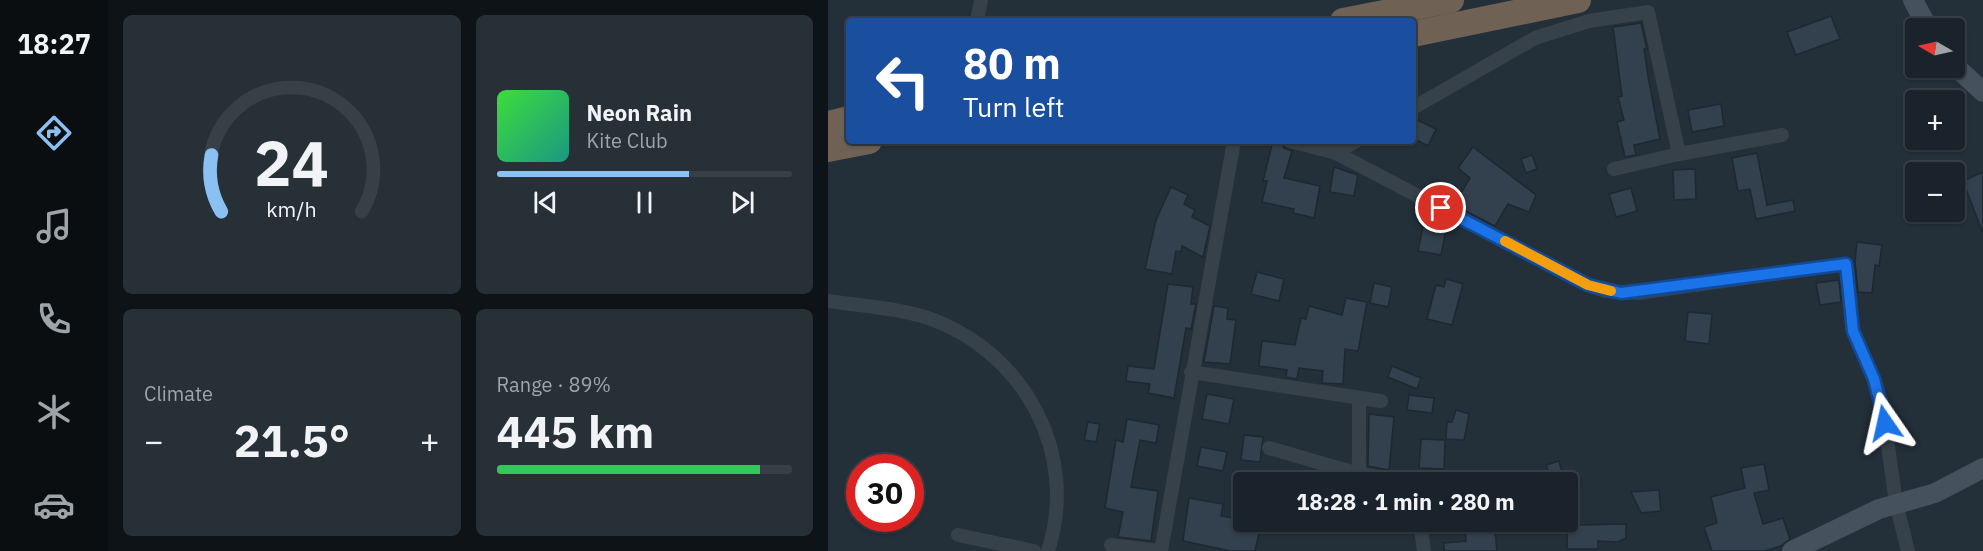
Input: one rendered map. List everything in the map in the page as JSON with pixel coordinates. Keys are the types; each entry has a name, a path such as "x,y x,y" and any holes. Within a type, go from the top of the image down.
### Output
{"highway":[{"path":"1358,18 1451,0"},
{"path":"1416,33 1578,0"},
{"path":"828,124 846,120"},
{"path":"828,150 855,144"}],"street":[{"path":"978,18 981,0"},
{"path":"1913,0 1923,18"},
{"path":"1416,106 1535,38 1590,21 1648,12 1679,154"},
{"path":"1965,75 1983,92"},
{"path":"1614,169 1679,154 1782,135"},
{"path":"1111,545 1161,551 1191,372 1233,144"},
{"path":"1302,144 1336,153 1588,285 1605,291 1639,293 1846,264 1853,331 1882,403 1896,504 1908,551"},
{"path":"1336,153 1351,144"},
{"path":"828,301 931,319 959,331 1005,368 1045,425 1053,447 1059,492 1056,520 1048,551"},
{"path":"1191,372 1381,401"},
{"path":"1359,398 1359,472"},
{"path":"1269,448 1352,472"},
{"path":"1792,551 1879,509 1935,493 1983,468"},
{"path":"1421,532 1424,551"},
{"path":"958,535 1034,551"}],"building":[{"path":"1831,16 1840,39 1796,55 1787,32"},
{"path":"1641,23 1660,139 1634,145 1636,155 1625,157 1617,122 1624,120 1618,97 1622,96 1613,27"},
{"path":"1721,104 1724,126 1692,132 1688,110"},
{"path":"1416,119 1436,129 1428,146 1416,140"},
{"path":"1272,144 1282,144 1284,148 1292,151 1284,178 1320,186 1314,218 1293,213 1294,209 1262,202 1267,181 1263,181"},
{"path":"1473,147 1536,195 1529,212 1508,204 1495,226 1454,205 1470,178 1458,168"},
{"path":"1757,153 1767,205 1793,200 1795,211 1756,219 1750,189 1738,191 1732,158"},
{"path":"1532,155 1537,169 1526,173 1521,159"},
{"path":"1334,167 1358,175 1354,196 1330,192"},
{"path":"1695,169 1696,199 1674,200 1673,170"},
{"path":"1983,172 1982,231 1965,186 1965,180"},
{"path":"1171,187 1188,195 1184,204 1195,210 1192,217 1210,226 1203,257 1182,246 1181,252 1176,251 1172,274 1145,269 1156,220"},
{"path":"1631,188 1637,211 1616,217 1609,194"},
{"path":"1424,221 1447,225 1441,255 1418,251"},
{"path":"1857,242 1882,245 1879,266 1875,265 1872,293 1858,292 1855,262"},
{"path":"1257,272 1284,279 1279,301 1251,294"},
{"path":"1446,279 1463,284 1452,325 1427,319 1436,285 1444,287"},
{"path":"1839,280 1841,302 1820,305 1816,283"},
{"path":"1374,283 1392,287 1388,307 1370,303"},
{"path":"1168,284 1193,287 1191,304 1196,304 1191,329 1186,328 1174,398 1148,393 1150,384 1126,381 1128,366 1154,369"},
{"path":"1346,298 1367,302 1358,351 1345,349 1343,384 1322,383 1323,371 1299,368 1297,379 1286,377 1287,370 1259,366 1262,341 1295,345 1301,318 1306,319 1309,306 1342,315"},
{"path":"1214,306 1228,308 1227,319 1236,320 1230,364 1204,362"},
{"path":"1688,312 1712,314 1709,344 1685,341"},
{"path":"1392,366 1421,378 1417,389 1388,377"},
{"path":"1207,394 1234,399 1229,424 1202,419"},
{"path":"1409,395 1434,398 1432,413 1407,410"},
{"path":"1456,410 1469,414 1464,440 1446,439 1447,422 1452,422"},
{"path":"1369,414 1394,417 1389,470 1368,466"},
{"path":"1127,419 1159,425 1156,443 1140,440 1131,487 1158,491 1151,541 1118,537 1123,512 1105,508 1116,440 1123,442"},
{"path":"1088,422 1100,424 1096,442 1084,440"},
{"path":"1244,435 1263,437 1260,462 1241,460"},
{"path":"1421,439 1445,440 1444,469 1419,468"},
{"path":"1201,447 1227,452 1223,471 1197,466"},
{"path":"1559,461 1562,472 1548,472 1546,465"},
{"path":"1764,464 1769,490 1754,493 1763,524 1783,518 1790,539 1781,546 1765,551 1712,551 1704,527 1717,523 1711,497 1745,488 1741,468"},
{"path":"1659,490 1661,511 1641,513 1631,492"},
{"path":"1189,498 1223,504 1221,516 1233,518 1233,532 1259,532 1255,551 1231,551 1183,541"},
{"path":"1626,524 1626,538 1618,542 1598,541 1598,549 1567,549 1567,532 1578,532 1578,525"},
{"path":"1465,532 1495,532 1497,551 1444,551 1444,543 1466,541"}],"slow traffic":[{"path":"1505,241 1588,285 1611,291"}],"route":[{"path":"1441,208 1588,285 1605,291 1639,293 1846,264 1853,331 1874,379 1882,403 1885,423"}]}
